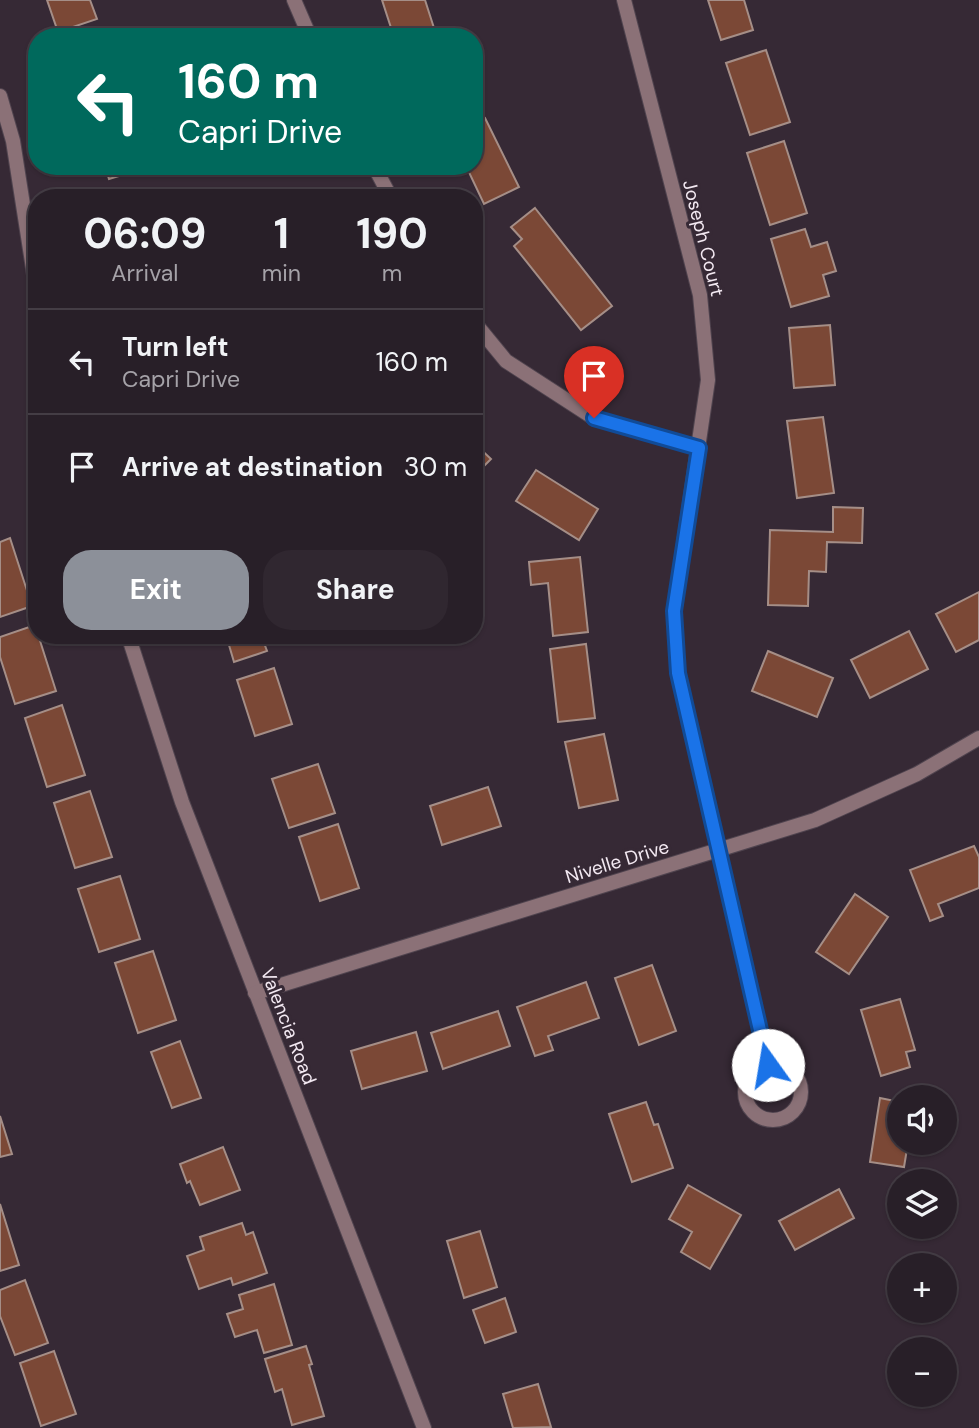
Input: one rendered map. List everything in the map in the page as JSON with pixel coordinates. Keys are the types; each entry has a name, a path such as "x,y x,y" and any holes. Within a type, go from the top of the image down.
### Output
{"street":[{"path":"294,0 306,28"},
{"name":"Joseph Court","path":"624,0 700,295 708,380 674,611 678,673 768,1065"},
{"path":"0,96 13,141 28,237"},
{"path":"483,333 506,361 594,418 699,448"},
{"name":"Valencia Road","path":"131,644 182,802 424,1428"},
{"name":"Nivelle Drive","path":"255,993 815,820 917,774 979,738"}],"building":[{"path":"47,0 90,0 97,19 70,28 57,28"},
{"path":"382,0 425,0 434,28 391,28"},
{"path":"708,0 744,0 753,30 721,40"},
{"path":"766,50 790,122 750,135 726,63"},
{"path":"485,118 519,187 484,204 483,189 477,189 470,175 483,175"},
{"path":"784,141 807,213 770,225 747,153"},
{"path":"535,208 612,306 581,330 514,246 522,239 511,227"},
{"path":"805,229 811,247 827,242 836,271 823,275 829,296 791,307 771,239"},
{"path":"830,325 835,385 794,388 789,328"},
{"path":"823,417 834,493 797,498 787,421"},
{"path":"483,451 491,459 483,467"},
{"path":"536,470 598,509 579,540 516,501"},
{"path":"833,507 863,508 862,543 827,542 826,572 809,571 808,606 768,605 770,530 833,532"},
{"path":"10,538 28,594 28,607 0,617 0,542"},
{"path":"580,557 588,632 553,636 548,583 531,585 529,562"},
{"path":"979,592 979,640 956,652 936,614"},
{"path":"28,627 28,644 41,644 56,691 15,704 0,657 0,637"},
{"path":"909,631 928,669 870,698 851,660"},
{"path":"229,644 264,644 267,651 234,662"},
{"path":"586,644 595,718 558,722 550,649"},
{"path":"768,651 833,678 817,717 752,691"},
{"path":"274,668 292,724 255,736 237,680"},
{"path":"62,705 85,775 47,787 25,718"},
{"path":"604,734 618,800 579,808 565,742"},
{"path":"318,764 335,813 289,828 272,779"},
{"path":"488,787 501,826 442,845 430,806"},
{"path":"90,791 112,857 75,868 54,803"},
{"path":"338,824 359,888 320,901 299,837"},
{"path":"974,846 979,857 979,888 938,904 943,916 930,921 910,870"},
{"path":"120,876 140,939 99,952 78,889"},
{"path":"855,894 888,917 849,974 816,952"},
{"path":"153,951 176,1020 138,1033 115,963"},
{"path":"652,965 676,1031 639,1045 615,978"},
{"path":"586,982 599,1018 548,1036 553,1050 535,1056 517,1007"},
{"path":"900,999 915,1050 906,1052 910,1067 881,1076 861,1010"},
{"path":"498,1011 510,1046 443,1069 431,1033"},
{"path":"416,1032 427,1071 362,1089 351,1051"},
{"path":"180,1041 201,1098 172,1108 151,1052"},
{"path":"880,1098 887,1099 887,1155 906,1155 904,1167 870,1162"},
{"path":"646,1102 654,1125 658,1124 673,1168 632,1182 609,1114"},
{"path":"0,1116 12,1154 0,1157"},
{"path":"223,1147 240,1190 200,1205 180,1164"},
{"path":"688,1185 741,1215 710,1269 681,1252 692,1232 669,1219"},
{"path":"839,1189 854,1218 795,1250 779,1221"},
{"path":"0,1204 19,1265 0,1271"},
{"path":"242,1223 246,1235 253,1232 267,1273 233,1285 231,1278 199,1289 187,1256 204,1250 200,1237"},
{"path":"480,1231 497,1287 464,1298 447,1241"},
{"path":"25,1280 48,1343 15,1355 0,1316 0,1290"},
{"path":"274,1284 292,1345 264,1353 257,1330 235,1337 227,1314 243,1309 239,1295"},
{"path":"505,1298 516,1332 485,1343 473,1310"},
{"path":"306,1346 324,1416 292,1425 282,1389 275,1392 265,1359"},
{"path":"54,1351 76,1414 41,1426 20,1363"},
{"path":"538,1384 551,1427 513,1428 503,1394"}],"route":[{"path":"594,418 699,448 674,611 678,673 768,1065"}]}
